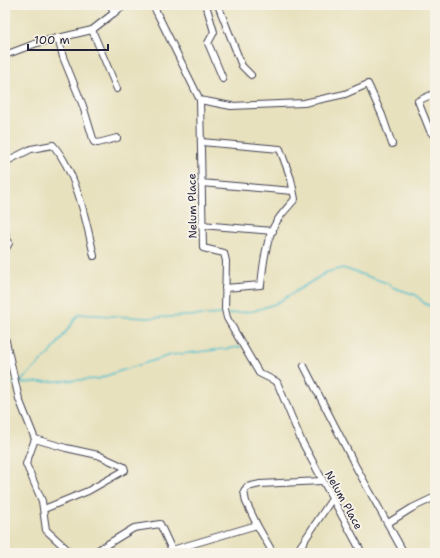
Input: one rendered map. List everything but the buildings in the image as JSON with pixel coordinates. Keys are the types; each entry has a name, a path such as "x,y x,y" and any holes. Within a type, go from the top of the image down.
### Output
{"street":[{"path":"111,5 114,13"},
{"path":"5,55 58,38 92,30 126,5"},
{"name":"Nelum Place","path":"153,5 200,100 201,225 203,248 224,253 226,261 225,309 227,318 260,373 277,382 301,440 321,481 362,553"},
{"path":"206,5 214,32 208,43 223,79"},
{"path":"218,5 242,66 252,75"},
{"path":"92,30 117,89"},
{"path":"58,38 63,57 94,142 98,143 117,138"},
{"path":"200,100 231,106 304,103 345,94 368,84 382,114 392,144"},
{"path":"435,93 418,101 430,131 435,137"},
{"path":"201,142 280,149 291,179 295,199 276,222 263,263 260,285 225,288"},
{"path":"6,162 31,149 53,145 60,154 81,203 94,256"},
{"path":"201,183 293,191"},
{"path":"201,225 273,231"},
{"path":"5,233 9,243 5,250"},
{"path":"5,337 19,399 35,439 26,464 44,509 46,530 71,553"},
{"path":"304,366 404,553"},
{"path":"35,439 98,455 124,467 124,470 88,491 44,509"},
{"path":"273,553 246,502 244,491 247,487 260,484 321,481"},
{"path":"388,523 412,508 435,497"},
{"path":"296,553 332,499"},
{"path":"93,553 134,528 149,524 160,524 170,551 257,525"}],"waterway":[{"path":"228,314 254,311 277,303 327,272 343,268 416,295 424,303 435,309"},
{"path":"19,383 52,351 79,314 148,318 224,314"},
{"path":"20,383 98,379 171,355 241,347"},
{"path":"5,385 14,383"}]}
